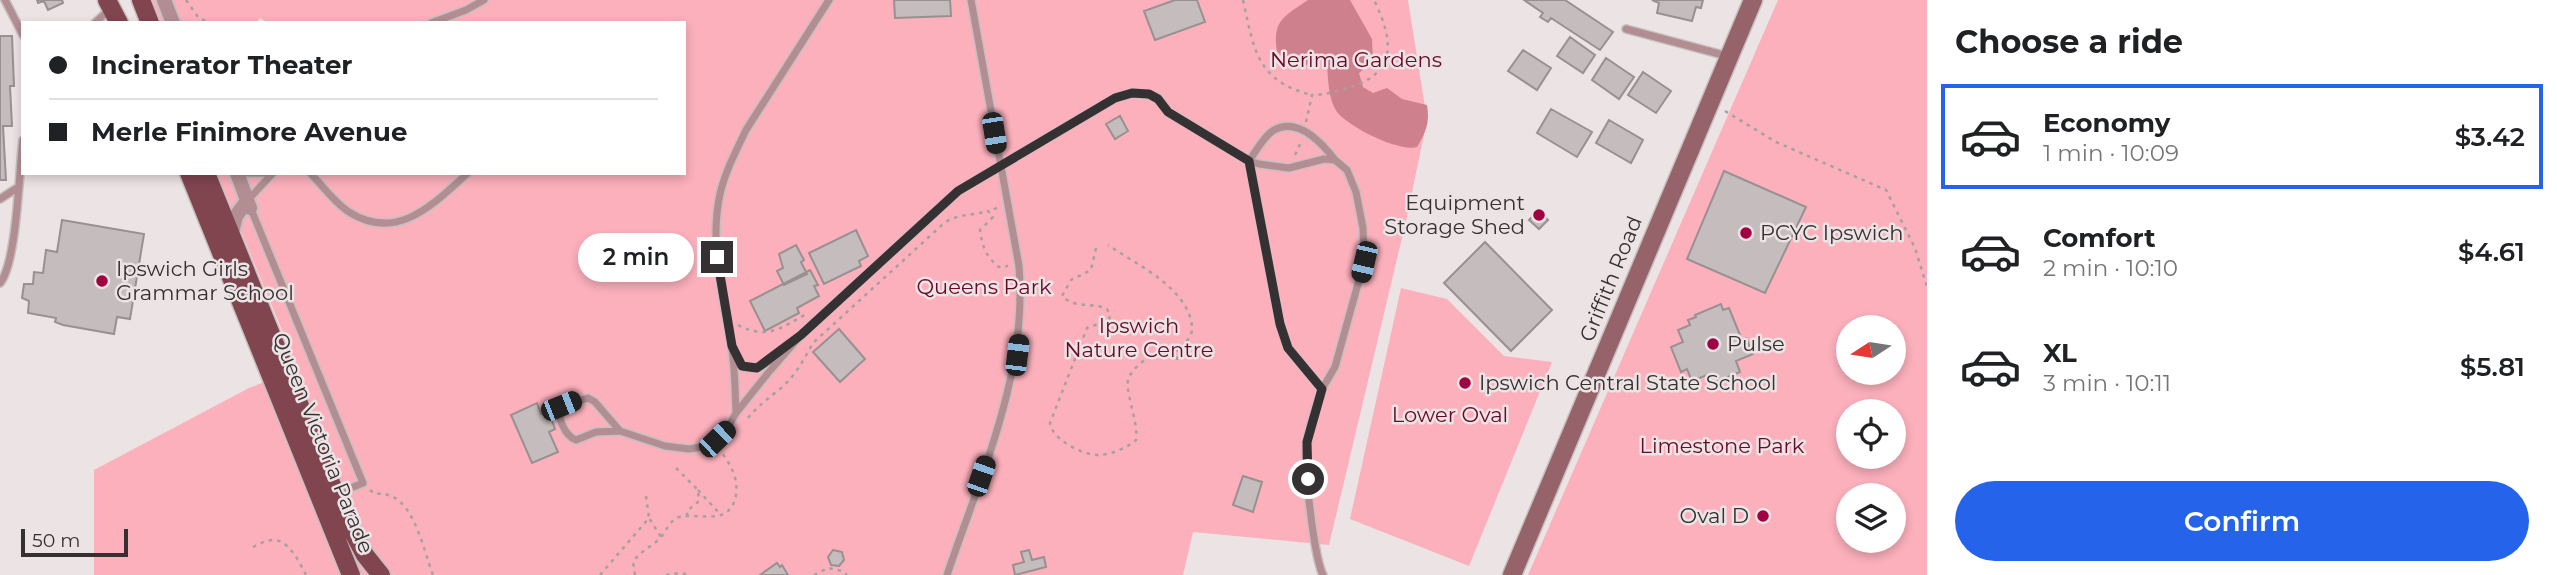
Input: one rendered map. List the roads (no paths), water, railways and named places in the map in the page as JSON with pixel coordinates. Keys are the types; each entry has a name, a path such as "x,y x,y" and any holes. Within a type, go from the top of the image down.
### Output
{"main road":[{"path":"141,0 149,21"},
{"name":"Queen Victoria Parade","path":"191,175 351,575"},
{"name":"Queen Victoria Parade","path":"207,175 336,494 365,555 381,575"}],"street":[{"path":"164,0 172,21"},
{"name":"Griffith Road","path":"1511,575 1753,0"},
{"path":"231,236 236,216 249,205 238,175"}],"lane":[{"path":"5,0 21,31"},
{"path":"436,21 484,0"},
{"path":"736,413 732,346 716,237 720,194 725,176 746,130 829,0"},
{"path":"947,575 1012,380 1022,297 1019,265 999,167 971,0"},
{"path":"97,21 112,8"},
{"path":"1626,29 1729,57"},
{"path":"732,346 742,366 757,368 801,335 958,191 1115,98 1132,93 1149,94 1158,99 1168,112 1249,161 1289,168 1324,159 1335,160"},
{"path":"1322,389 1288,348 1280,324 1249,161 1272,131 1283,127 1312,135 1348,170 1356,192 1363,228 1364,262 1335,367 1322,389 1306,450 1319,566 1324,575"},
{"path":"0,283 8,271 21,156"},
{"path":"272,175 249,205 363,483 336,494"},
{"path":"312,175 349,211 372,221 395,222 420,214 466,175"},
{"path":"0,199 17,188"},
{"path":"620,431 595,402 588,398 582,398 559,409 558,414 571,439 576,440 596,432 620,431 665,446 689,449 701,447 717,439 727,429 736,413 801,335"}],"place":[{"name":"Equipment Storage Shed","path":"1539,215"},
{"name":"PCYC Ipswich","path":"1746,233"},
{"name":"Ipswich Girls Grammar School","path":"102,281"},
{"name":"Pulse","path":"1713,344"},
{"name":"Ipswich Central State School","path":"1465,383"},
{"name":"Oval D","path":"1763,516"}],"park label":[{"name":"Nerima Gardens","path":"1356,60"},
{"name":"Queens Park","path":"984,287"},
{"name":"Ipswich Nature Centre","path":"1139,338"},
{"name":"Lower Oval","path":"1450,415"},
{"name":"Limestone Park","path":"1722,446"}]}
